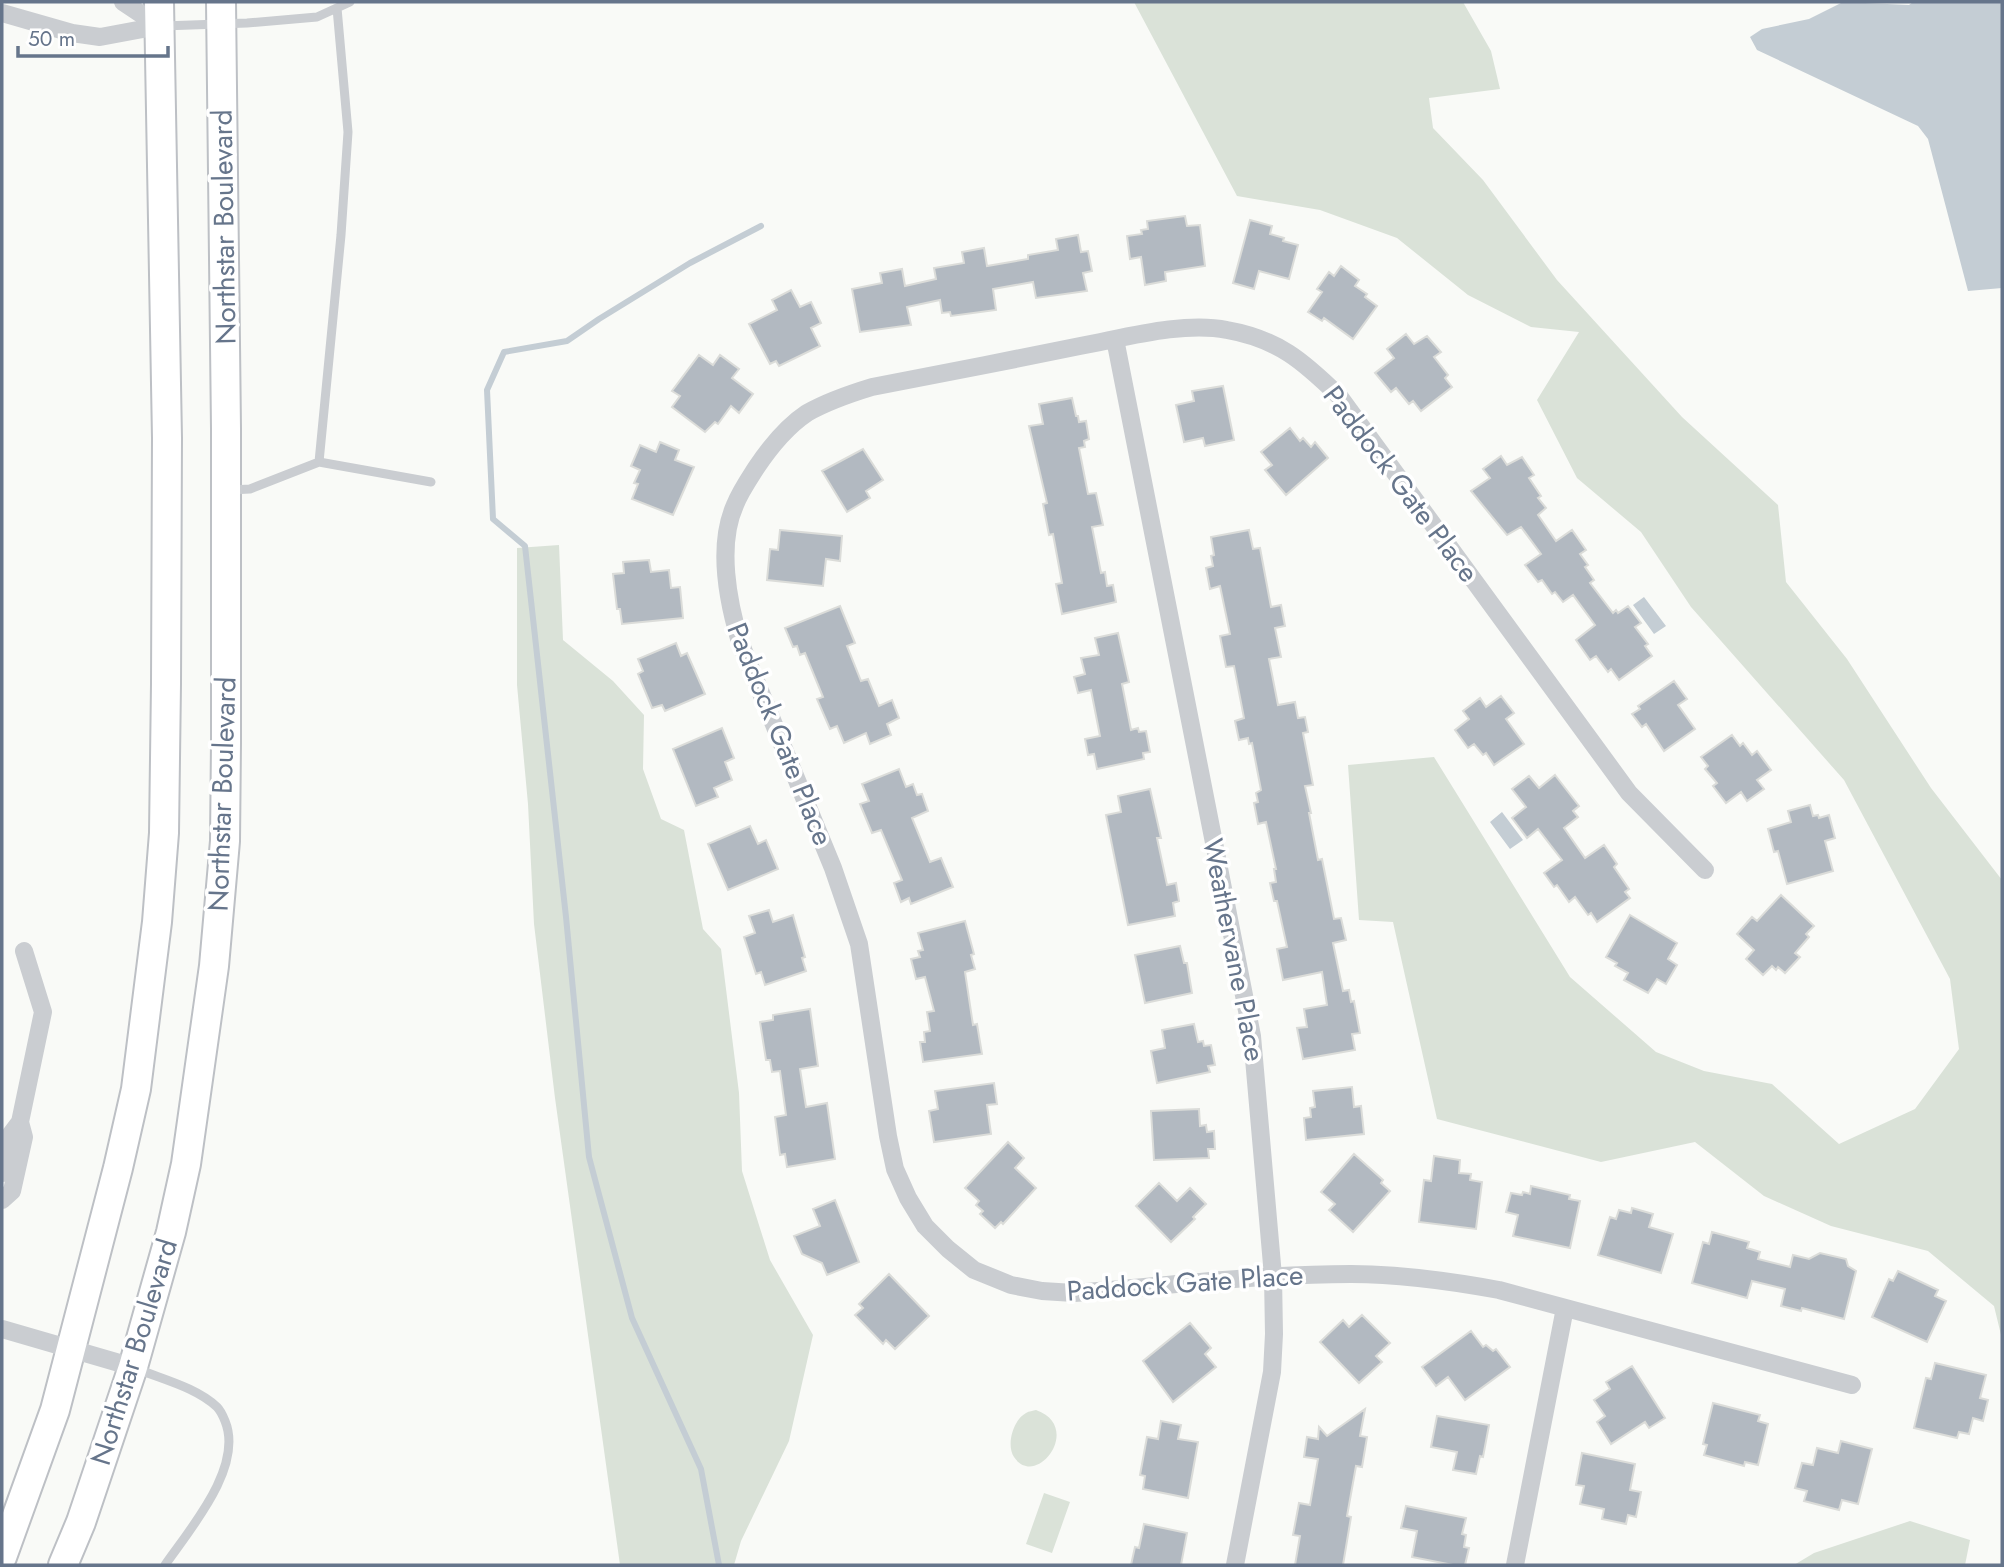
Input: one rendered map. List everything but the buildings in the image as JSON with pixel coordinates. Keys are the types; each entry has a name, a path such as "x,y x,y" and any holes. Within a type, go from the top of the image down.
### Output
{"main road":[{"name":"Northstar Boulevard","path":"63,1565 81,1522 133,1367 171,1232 186,1164 214,967 225,841 227,491 222,13"},
{"name":"Northstar Boulevard","path":"2,1557 46,1436 71,1348 136,1089 149,1001 164,833 167,438 159,14"}],"street":[{"path":"123,2 159,14"},
{"path":"2,13 72,33 100,37 159,14"},
{"name":"Paddock Gate Place","path":"1705,870 1629,793 1339,396 1284,348 1226,329 1187,328 872,387 837,398 806,414 782,434 766,453 734,507 727,542 726,578 731,613 740,642 848,909 859,944 895,1169 925,1226 947,1249 974,1270 1011,1285 1074,1293 1273,1276 1352,1274 1440,1279 1499,1290 1852,1385"},
{"name":"Weathervane Place","path":"1115,340 1252,1036 1273,1276 1272,1372 1235,1565"},
{"path":"2,1197 12,1191 23,1137 20,1122 43,1012 24,951"},
{"path":"2,1173 11,1134 20,1122"},
{"path":"1515,1565 1565,1308"},
{"path":"2,1329 133,1367"}],"lane":[{"path":"159,14 222,13 317,17 350,2"},
{"path":"319,462 348,132 337,8"},
{"path":"227,491 250,489 319,462 431,482"},
{"path":"133,1367 202,1396 220,1409 229,1431 228,1459 207,1504 165,1565"}],"shaded area":[{"path":"1134,2 1463,2 1491,51 1500,89 1429,98 1433,128 1483,180 1557,280 1682,417 1778,505 1786,582 1847,659 1931,788 2002,880 2002,1339 1994,1306 1928,1251 1831,1226 1764,1196 1695,1142 1601,1162 1437,1119 1393,922 1359,920 1348,765 1434,757 1570,977 1656,1052 1704,1071 1772,1084 1839,1144 1915,1109 1959,1049 1950,979 1844,780 1691,607 1641,532 1577,478 1537,400 1579,332 1531,327 1468,295 1397,238 1320,210 1237,196"},
{"path":"1843,2 1909,5 1913,2 2002,2 2002,288 1968,291 1928,139 1918,126 1757,50 1750,37 1762,29 1809,19"},
{"path":"559,545 563,640 613,681 644,715 643,769 661,819 684,830 703,929 721,949 739,1093 742,1171 770,1260 813,1335 789,1441 741,1541 734,1565 620,1565 555,1098 534,924 528,804 517,685 517,548"},
{"path":"1644,597 1666,626 1654,634 1633,605"},
{"path":"1502,812 1523,840 1510,849 1490,822"},
{"path":"1036,1410 1050,1418 1056,1429 1056,1441 1043,1461 1033,1466 1023,1465 1012,1452 1012,1433 1021,1416"},
{"path":"1044,1493 1070,1502 1052,1553 1026,1544"},
{"path":"1910,1521 1970,1540 1965,1565 1794,1565 1814,1553"}],"waterway":[{"path":"719,1565 701,1469 632,1318 589,1157 566,917 525,546 493,519 487,390 504,352 567,341 690,263 761,226"}]}
